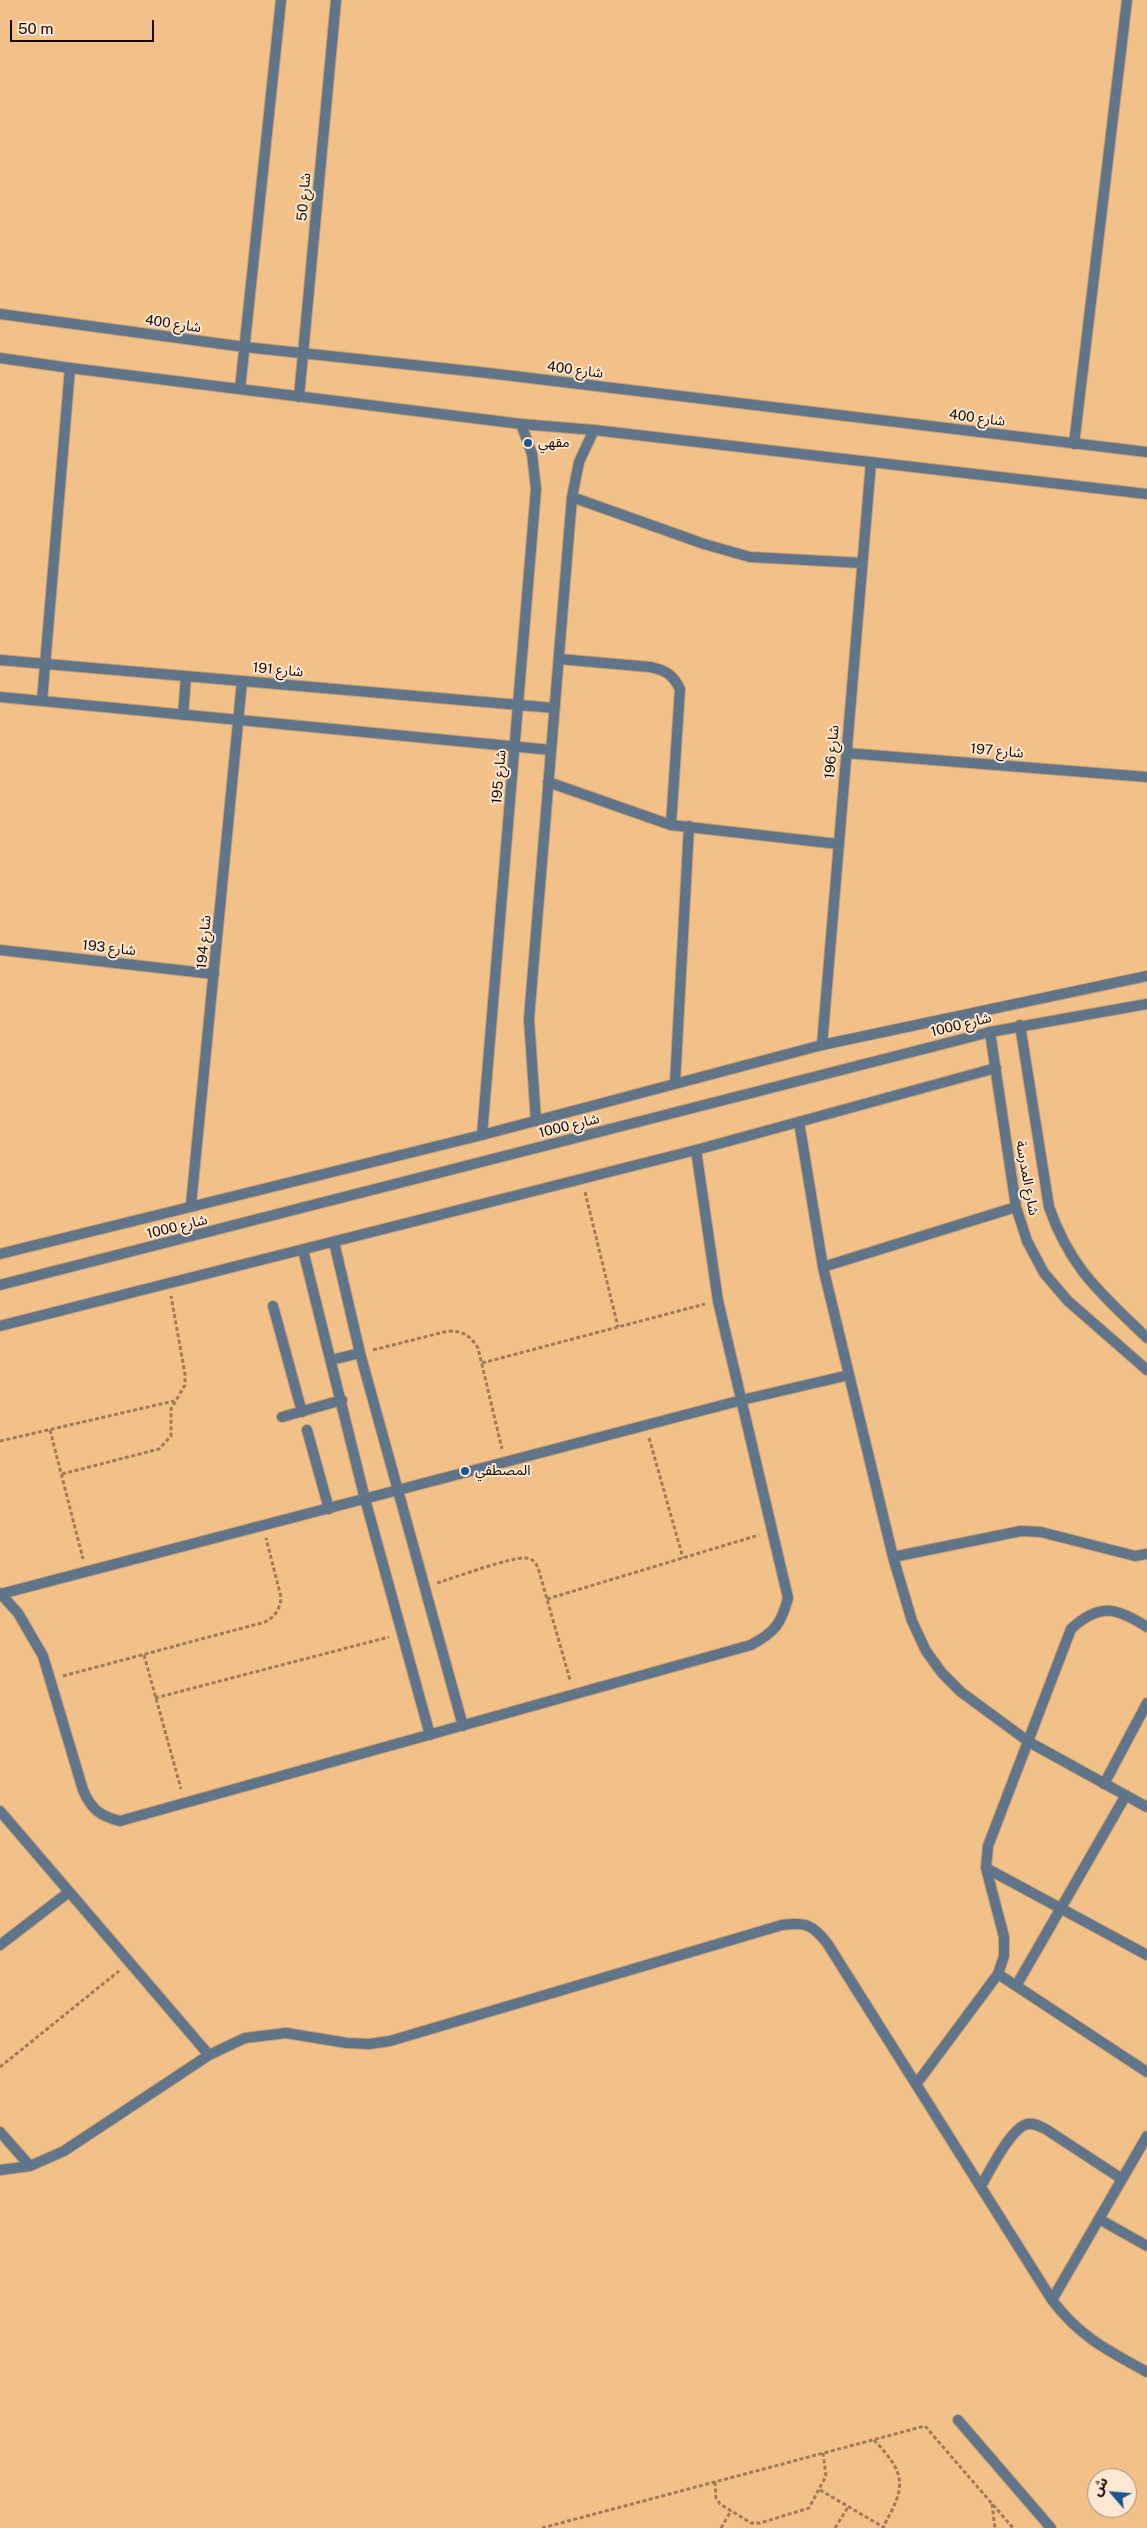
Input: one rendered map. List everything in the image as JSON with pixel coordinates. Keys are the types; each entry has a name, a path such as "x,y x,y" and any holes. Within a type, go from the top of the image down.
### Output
{"street":[{"path":"240,389 281,0"},
{"name":"شارع 50","path":"299,397 336,0"},
{"path":"1074,444 1127,0"},
{"name":"شارع 400","path":"0,314 244,347 498,375 1147,452"},
{"path":"0,358 521,424 594,430 1147,494"},
{"path":"42,701 70,368"},
{"name":"شارع 195","path":"482,1135 536,489 532,454 521,424"},
{"path":"536,1121 529,1019 558,659 572,497 580,462 594,430"},
{"name":"شارع 196","path":"822,1045 871,462"},
{"path":"572,497 704,544 750,557 862,563"},
{"path":"558,659 650,667 663,670 674,678 680,689 671,825"},
{"name":"شارع 191","path":"0,660 554,708"},
{"path":"184,715 186,677"},
{"name":"شارع 194","path":"191,1205 242,681"},
{"path":"0,697 551,750"},
{"name":"شارع 197","path":"846,753 1147,777"},
{"path":"548,782 671,825 838,844"},
{"path":"675,1083 689,826"},
{"name":"شارع 193","path":"0,950 214,974"},
{"name":"شارع 1000","path":"0,1254 191,1205 482,1135 822,1045 1147,976"},
{"name":"شارع 1000","path":"0,1285 990,1032 1020,1025 1147,1004"},
{"name":"شارع المدرسة","path":"1020,1025 1049,1207 1059,1235 1074,1261 1092,1284 1147,1338"},
{"name":"شارع المدرسة","path":"990,1032 1016,1207 1027,1241 1044,1273 1068,1301 1147,1370"},
{"path":"0,1326 696,1150 996,1068"},
{"path":"799,1122 823,1268 894,1557 912,1622 926,1651 942,1673 961,1692 1029,1742 1147,1807"},
{"path":"696,1150 718,1301 742,1400 774,1530 788,1598 783,1618 770,1635 751,1645 120,1821 103,1817 90,1806 83,1790 43,1656 32,1633 0,1594 742,1400 850,1375"},
{"path":"823,1268 1016,1207"},
{"path":"334,1242 360,1353 463,1726"},
{"path":"303,1250 342,1400 365,1499 430,1735"},
{"path":"272,1306 302,1412"},
{"path":"331,1360 360,1353"},
{"path":"282,1417 342,1400"},
{"path":"307,1430 329,1508"},
{"path":"894,1557 1021,1531 1041,1532 1135,1556 1147,1554"},
{"path":"917,2083 998,1974 1004,1956 1004,1938 986,1868 988,1846 1071,1629 1085,1616 1103,1610 1122,1612 1147,1627"},
{"path":"1104,1784 1147,1703"},
{"path":"1016,1986 1126,1795"},
{"path":"0,1811 209,2056"},
{"path":"986,1868 1147,1955"},
{"path":"0,1945 69,1892"},
{"path":"0,2170 30,2166 64,2151 209,2056 245,2038 286,2033 347,2043 369,2044 390,2041 782,1924 800,1922 816,1929 827,1943 1052,2300 1068,2321 1088,2339 1147,2372"},
{"path":"998,1974 1147,2072"},
{"path":"981,2186 1018,2128 1028,2124 1038,2125 1047,2130 1122,2179"},
{"path":"0,2132 30,2166"},
{"path":"1052,2300 1147,2136"},
{"path":"1099,2219 1147,2246"},
{"path":"958,2420 1051,2528"}],"path":[{"path":"582,1179 618,1327"},
{"path":"0,1441 174,1401 180,1396 185,1385 185,1374 168,1284"},
{"path":"482,1363 718,1301"},
{"path":"360,1353 448,1331 461,1331 471,1338 478,1348 506,1462"},
{"path":"62,1474 159,1449 171,1436 171,1409 174,1401"},
{"path":"646,1425 682,1558"},
{"path":"50,1430 86,1572"},
{"path":"50,1679 265,1622 272,1618 280,1605 281,1597 262,1526"},
{"path":"547,1599 774,1530"},
{"path":"425,1586 523,1557 536,1564 574,1695"},
{"path":"156,1698 402,1633"},
{"path":"144,1655 185,1804"},
{"path":"0,2067 129,1963"},
{"path":"542,2528 925,2426 1013,2528"},
{"path":"820,2490 884,2527 899,2496 897,2470 894,2461 874,2440"},
{"path":"715,2482 716,2498 720,2504 751,2524 760,2523 806,2510 820,2490 826,2476 823,2453"},
{"path":"992,2504 996,2528"},
{"path":"835,2528 848,2507"},
{"path":"721,2528 731,2512"}],"place":[{"name":"مقهي","path":"528,443"},
{"name":"المصطفي","path":"465,1471"}]}
